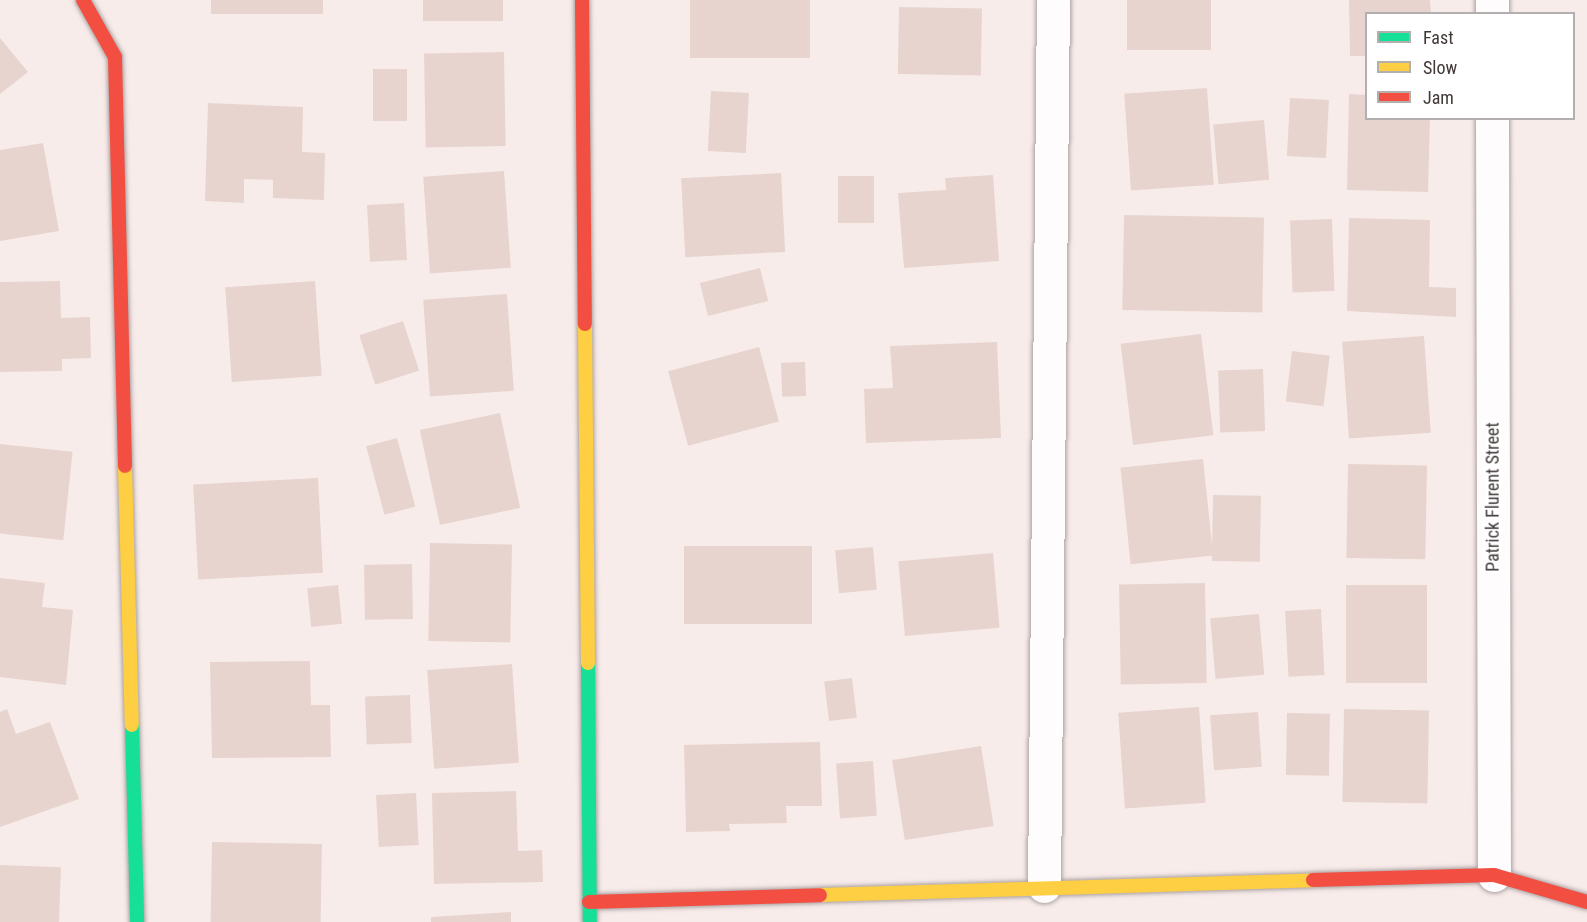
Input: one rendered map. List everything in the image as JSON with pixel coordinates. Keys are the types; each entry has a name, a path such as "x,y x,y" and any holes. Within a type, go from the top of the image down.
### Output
{"street":[{"path":"83,0 115,57 137,922"},
{"path":"582,0 590,922"},
{"path":"1044,886 1053,0"},
{"name":"Patrick Flurent Street","path":"1492,120 1494,875"},
{"path":"589,902 1044,886 1494,875 1587,902"}],"building":[{"path":"211,0 323,0 323,14 211,14"},
{"path":"423,0 503,0 503,21 423,21"},
{"path":"690,0 810,0 810,58 690,58"},
{"path":"1127,0 1211,0 1211,50 1127,50"},
{"path":"1349,0 1430,0 1431,12 1365,12 1365,56 1350,56"},
{"path":"899,7 982,8 981,75 898,74"},
{"path":"0,38 28,72 0,94"},
{"path":"504,52 506,146 426,147 424,53"},
{"path":"373,69 407,69 407,121 373,121"},
{"path":"1207,88 1214,185 1131,191 1124,94"},
{"path":"711,91 749,93 746,153 708,151"},
{"path":"1349,94 1365,95 1365,120 1430,120 1428,192 1347,190"},
{"path":"1290,98 1329,100 1326,158 1287,156"},
{"path":"208,103 303,107 302,152 325,153 324,200 273,198 273,180 244,179 244,203 205,201"},
{"path":"1264,120 1269,180 1218,184 1213,124"},
{"path":"43,143 59,231 0,241 0,150"},
{"path":"504,171 511,268 430,273 423,177"},
{"path":"781,173 785,252 685,257 681,178"},
{"path":"993,175 999,261 904,268 898,193 946,190 945,178"},
{"path":"838,176 874,176 874,223 838,223"},
{"path":"404,203 407,260 370,262 367,205"},
{"path":"1124,215 1264,217 1262,312 1122,310"},
{"path":"1349,218 1430,220 1429,287 1456,288 1456,317 1347,311"},
{"path":"1332,219 1335,291 1293,292 1290,220"},
{"path":"760,268 768,301 708,316 700,283"},
{"path":"60,281 61,318 90,317 91,358 62,359 62,371 0,372 0,282"},
{"path":"315,281 322,376 232,382 225,287"},
{"path":"507,294 514,391 430,397 423,300"},
{"path":"403,321 419,370 375,385 359,335"},
{"path":"1201,334 1213,435 1133,445 1121,344"},
{"path":"1424,336 1431,433 1349,438 1342,342"},
{"path":"997,342 1001,438 866,443 864,389 893,388 890,346"},
{"path":"759,347 779,421 688,446 668,371"},
{"path":"1292,351 1330,356 1324,406 1286,402"},
{"path":"805,362 806,396 782,397 781,363"},
{"path":"1263,369 1265,431 1220,433 1218,371"},
{"path":"500,413 520,508 440,525 420,430"},
{"path":"397,438 415,507 384,515 366,446"},
{"path":"0,444 73,452 63,540 0,533"},
{"path":"1203,459 1213,555 1131,564 1120,468"},
{"path":"1348,464 1427,465 1425,559 1346,558"},
{"path":"318,478 323,573 198,579 193,485"},
{"path":"1213,495 1261,496 1260,562 1212,561"},
{"path":"430,543 512,544 510,642 428,641"},
{"path":"684,546 812,546 812,624 684,624"},
{"path":"873,547 877,590 839,593 835,550"},
{"path":"993,553 1000,628 905,636 898,561"},
{"path":"412,564 413,619 365,620 364,565"},
{"path":"0,578 45,583 42,607 73,610 66,685 0,677"},
{"path":"1205,583 1207,683 1121,684 1119,585"},
{"path":"338,585 342,624 311,627 307,588"},
{"path":"1346,585 1427,585 1427,683 1346,683"},
{"path":"1321,609 1324,675 1289,677 1285,611"},
{"path":"1259,614 1264,675 1216,679 1210,618"},
{"path":"310,661 311,705 330,705 331,757 212,758 210,662"},
{"path":"512,664 519,763 434,769 427,670"},
{"path":"852,678 857,718 829,721 824,681"},
{"path":"410,695 412,743 367,745 365,697"},
{"path":"1199,707 1206,803 1125,808 1118,713"},
{"path":"7,709 16,734 50,722 79,799 0,827 0,712"},
{"path":"1344,709 1429,710 1427,803 1342,802"},
{"path":"1258,712 1262,767 1214,770 1210,715"},
{"path":"1287,713 1330,714 1329,776 1286,775"},
{"path":"820,742 822,806 786,806 787,823 729,824 730,831 686,832 684,745"},
{"path":"981,746 994,826 905,840 892,760"},
{"path":"873,761 877,816 840,818 836,764"},
{"path":"516,791 518,851 542,850 543,882 434,884 432,793"},
{"path":"416,793 419,845 379,847 376,795"},
{"path":"212,842 322,844 321,922 211,922"},
{"path":"0,865 61,867 59,922 0,922"},
{"path":"511,912 511,922 431,922 431,917"}],"traffic: fast":[{"path":"588,663 590,922"},
{"path":"132,725 137,922"}],"traffic: slow":[{"path":"585,324 588,663"},
{"path":"125,466 132,725"},
{"path":"820,895 1313,880"}],"traffic: jam":[{"path":"83,0 115,57 125,466"},
{"path":"582,0 585,324"},
{"path":"1313,880 1494,875 1587,902"},
{"path":"589,902 820,895"}]}
